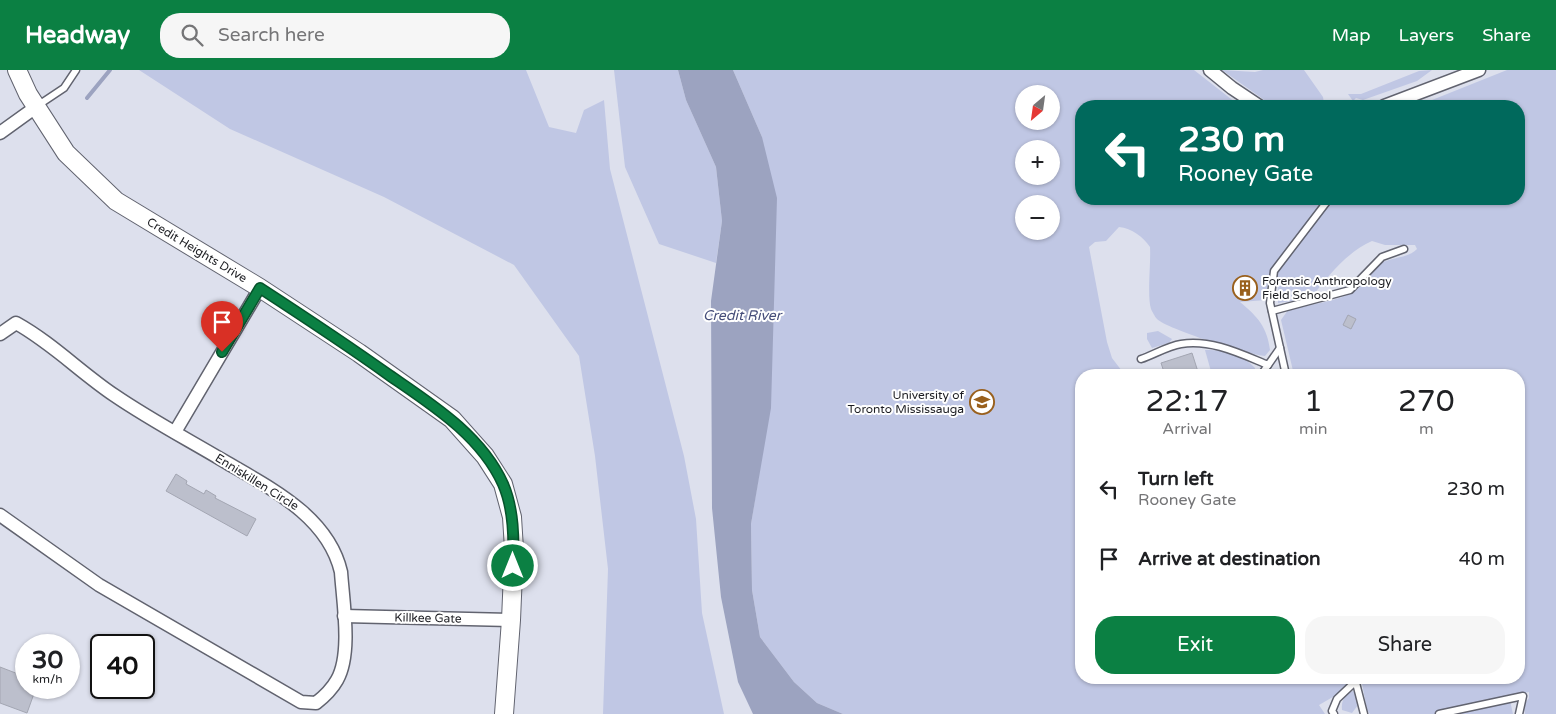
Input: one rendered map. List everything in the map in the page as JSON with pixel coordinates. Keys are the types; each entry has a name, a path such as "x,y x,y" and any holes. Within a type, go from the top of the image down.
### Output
{"street":[{"name":"Credit Heights Drive","path":"17,70 36,107 66,152 116,202 260,288 359,353 452,419 485,456 503,484 512,517 514,549 504,714"},
{"path":"1210,70 1250,100"},
{"path":"1408,100 1479,70"},
{"path":"0,133 36,107"},
{"path":"175,432 260,288"},
{"name":"Enniskillen Circle","path":"0,334 16,323 39,336 114,395 268,486 314,522 328,540 338,559 344,616 344,658 338,679 328,693 316,703 301,702 98,585 0,515"},
{"name":"Killkee Gate","path":"344,616 511,620"}],"lane":[{"path":"36,107 64,88 76,70"},
{"path":"1285,369 1270,303 1274,271 1324,205"},
{"path":"1272,311 1350,290 1382,257 1404,249"},
{"path":"1140,360 1181,344 1202,344 1224,347 1268,364"},
{"path":"1264,369 1280,348"},
{"path":"1334,714 1332,711 1337,699 1350,684"},
{"path":"1356,684 1364,714"},
{"path":"1439,714 1523,696 1519,714"}],"shaded area":[{"path":"139,70 526,70 549,127 576,133 584,110 604,100 610,169 684,456 696,519 702,613 724,714 603,714 608,569 595,456 579,356 514,265 384,197 230,129"},
{"path":"614,70 678,70 686,100 716,167 722,221 716,263 659,244 625,167"},
{"name":"University of Toronto Mississauga","path":"733,70 1194,70 1232,100 1075,100 1075,205 1525,205 1525,100 1432,100 1507,70 1556,70 1556,714 1525,714 1524,705 1529,698 1529,692 1509,696 1513,714 1370,714 1367,710 1362,684 1525,684 1525,369 1293,369 1281,320 1288,310 1333,300 1355,291 1377,265 1414,252 1417,249 1415,245 1385,245 1372,241 1346,258 1311,298 1278,303 1278,288 1272,271 1268,279 1266,300 1240,302 1257,318 1267,335 1270,350 1265,356 1209,341 1176,329 1157,319 1150,303 1150,247 1137,234 1119,227 1106,241 1095,242 1089,247 1107,342 1112,358 1120,369 1075,369 1075,684 1347,684 1338,694 1319,705 1325,714 843,714 817,703 794,682 760,637 752,590 751,524 759,475 762,137"},
{"path":"1222,70 1255,72 1263,70 1304,70 1324,100 1264,100"},
{"path":"1432,70 1417,81 1363,100 1356,98 1352,100 1348,94 1361,94 1419,71"},
{"path":"1158,331 1172,339 1169,343 1152,348 1147,339 1147,333"},
{"path":"1205,350 1218,350 1238,356 1245,359 1255,368 1255,369 1210,369"},
{"path":"1353,691 1356,694 1358,705 1352,713 1342,710 1342,707 1345,696"}],"water":[{"name":"Credit River","path":"678,70 733,70 762,137 777,198 771,408 751,524 752,590 760,637 794,682 817,703 843,714 753,714 738,682 721,597 712,508 711,301 722,221 716,167 686,100"}],"building":[{"name":"Forensic Anthropology Field School","path":"1252,279 1255,293 1239,297 1235,282"},
{"path":"1348,315 1356,319 1351,329 1343,325"},
{"path":"1192,353 1197,369 1163,369 1161,363"},
{"path":"176,474 187,481 186,484 204,494 206,490 216,496 215,498 256,519 247,536 166,491"},
{"path":"0,667 15,673 15,699 32,699 27,713 0,703"}],"waterway":[{"path":"87,98 110,70"}],"place":[{"name":"Forensic Anthropology Field School","path":"1245,288"},
{"name":"University of Toronto Mississauga","path":"982,402"}],"route":[{"path":"222,352 260,288 359,353 452,419 485,456 503,484 512,517 513,566"}]}
